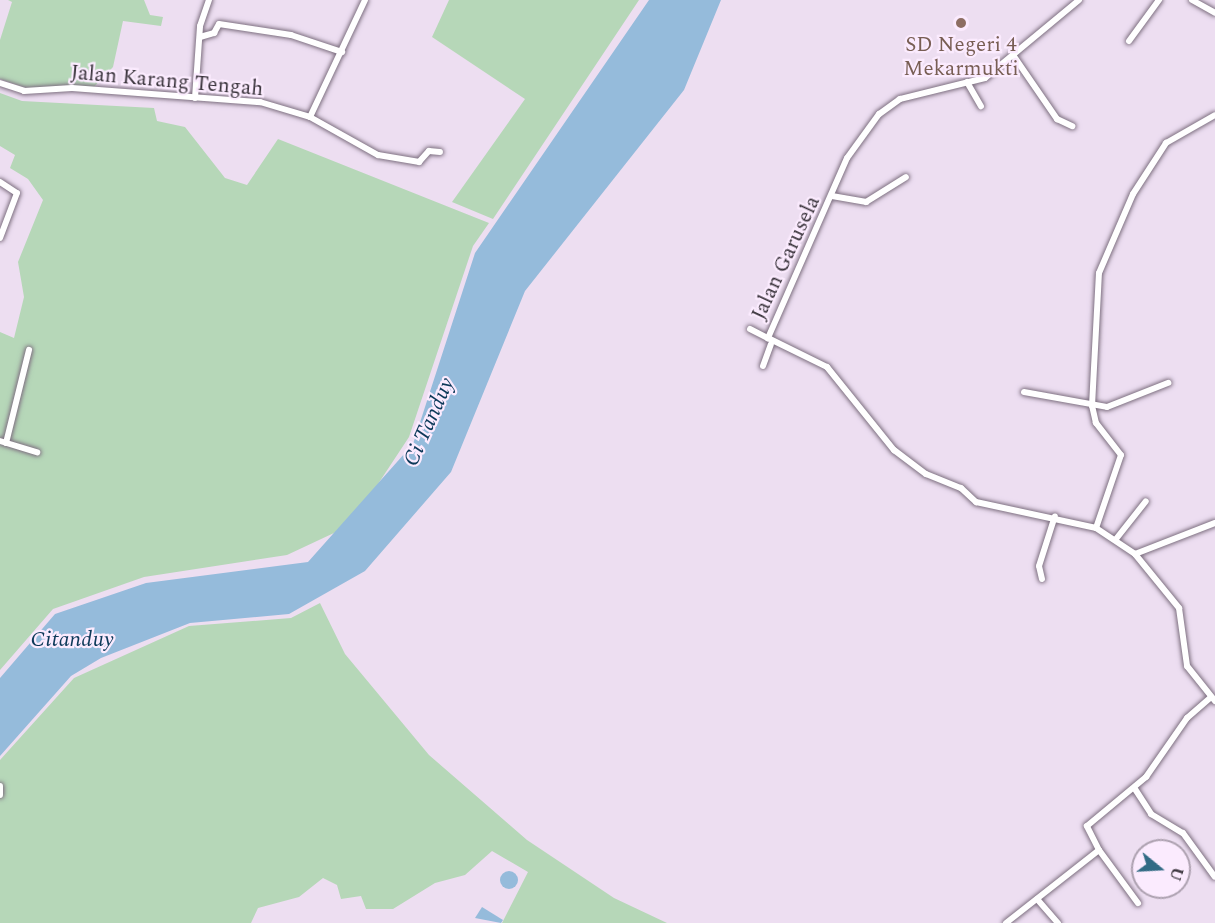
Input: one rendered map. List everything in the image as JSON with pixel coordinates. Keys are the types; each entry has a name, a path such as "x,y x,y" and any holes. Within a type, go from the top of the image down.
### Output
{"street":[{"path":"195,98 200,37 209,0"},
{"path":"310,117 365,0"},
{"name":"Jalan Garusela","path":"1079,0 985,78 900,99 879,114 852,148 769,341 827,367 894,450 926,474 979,503 1055,516 1096,528 1116,539 1135,554 1179,608 1187,666 1213,699"},
{"path":"1129,41 1159,0"},
{"path":"1192,0 1215,13"},
{"path":"200,37 214,33 219,24 291,35 342,52"},
{"path":"1013,55 1057,118 1072,126"},
{"path":"967,82 981,106"},
{"name":"Jalan Karang Tengah","path":"0,83 24,91 65,88 260,102 310,117 378,155 419,162 429,151 440,152"},
{"path":"1096,528 1122,455 1096,423 1092,406 1092,337 1101,267 1133,194 1166,143 1215,115"},
{"path":"832,196 866,202 906,177"},
{"path":"0,182 17,193 0,238"},
{"path":"750,329 769,341 763,366"},
{"path":"29,350 3,442 37,452"},
{"path":"1024,392 1107,408 1167,383"},
{"path":"1116,539 1146,501"},
{"path":"1042,579 1040,566 1055,516"},
{"path":"1135,554 1215,523"},
{"path":"1138,903 1099,850 1087,826 1135,789 1187,718 1213,699"},
{"path":"0,786 0,795"},
{"path":"1135,789 1152,814 1183,833 1215,877"},
{"path":"1006,923 1099,850"},
{"path":"1037,899 1058,923"}],"green space":[{"path":"8,0 144,0 150,15 163,17 161,26 123,21 113,67 92,89 26,88 0,79 0,40 12,2"},
{"path":"449,0 639,0 493,219 452,202 525,99 432,37"},
{"path":"0,93 22,101 154,108 157,121 185,127 225,178 247,185 278,139 489,223 473,246 409,437 351,525 287,555 144,577 53,609 0,670 0,332 14,338 24,297 18,262 43,200 28,179 10,168 15,155 0,146"},
{"path":"320,603 345,654 429,755 527,840 614,898 667,923 502,923 528,872 492,851 465,875 435,883 393,909 366,909 361,896 341,899 337,885 323,878 299,897 258,908 251,923 0,923 0,760 74,678 189,626 291,618"}],"water":[{"path":"649,0 721,0 684,90 525,291 451,472 365,571 289,614 190,623 101,658 71,676 0,756 0,678 55,614 146,583 308,562 413,444 475,253"},
{"path":"509,871 515,874 518,880 515,886 509,889 503,886 500,880 503,874"},
{"path":"482,907 503,920 501,923 475,918"}],"place":[{"name":"SD Negeri 4 Mekarmukti","path":"961,23"}],"water label":[{"name":"Ci Tanduy","path":"429,422"},
{"name":"Citanduy","path":"72,640"}]}
